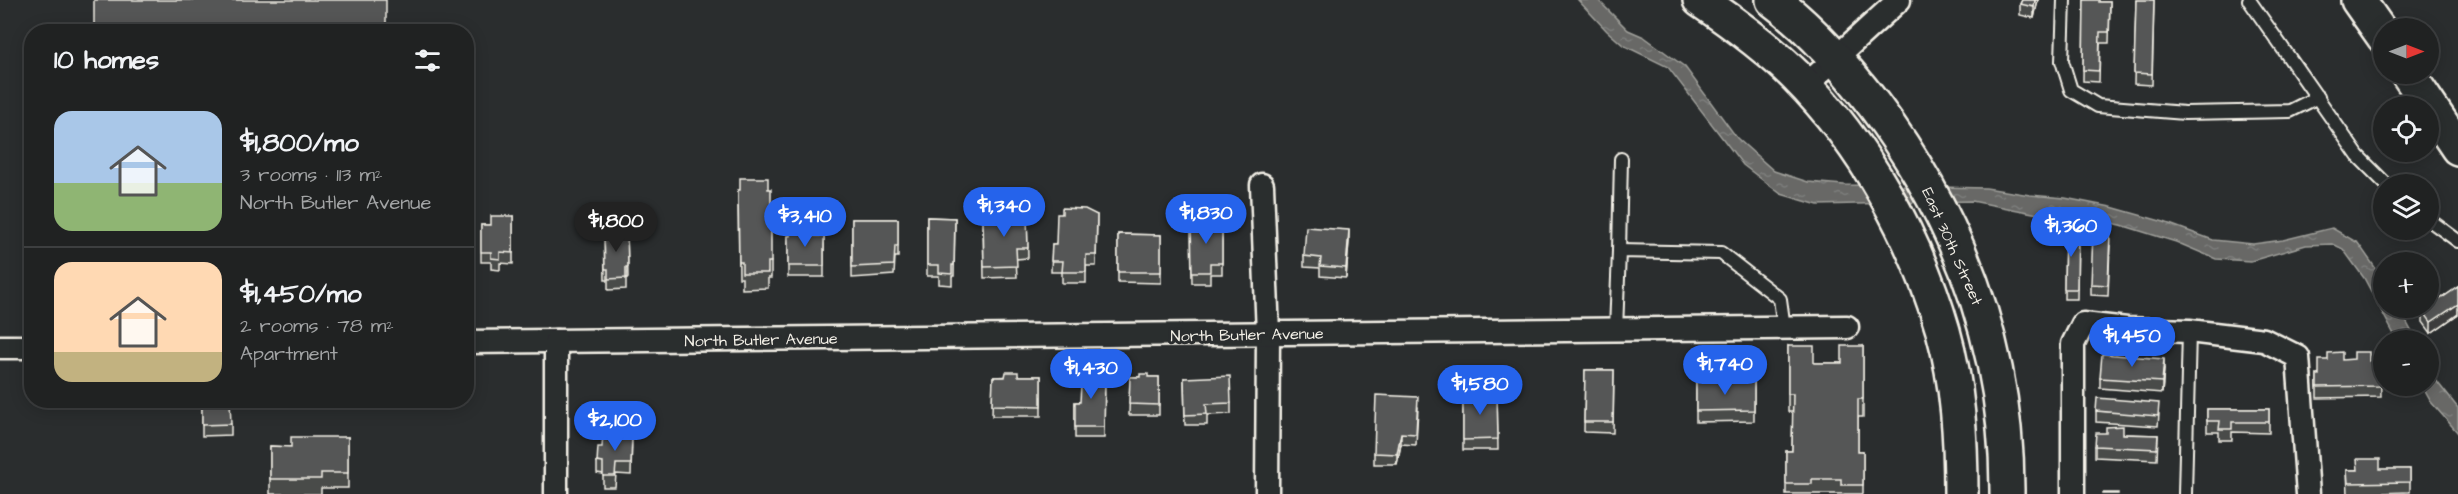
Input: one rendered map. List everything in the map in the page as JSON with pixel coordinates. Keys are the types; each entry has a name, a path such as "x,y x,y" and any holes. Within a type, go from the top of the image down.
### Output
{"main road":[{"path":"1700,0 1768,50 1805,86 1825,108 1865,163 1894,212 1922,271 1943,332 1960,432 1961,494"},
{"name":"East 30th Street","path":"1773,0 1797,20 1836,59 1877,110 1913,162 1947,224 1987,328 1997,370 2004,430 2007,494"},
{"path":"2358,0 2373,21"},
{"path":"2415,84 2458,148"}],"street":[{"path":"1805,86 1899,0"},
{"path":"1262,185 1268,334 1267,494"},
{"path":"2073,494 2073,344 2083,324 2127,329 2189,331 2264,340 2298,357 2307,494"},
{"name":"North Butler Avenue","path":"474,342 1847,327"},
{"path":"556,341 556,494"},
{"path":"0,347 24,346"}],"lane":[{"path":"2064,0 2062,61 2071,90 2098,106 2186,113 2290,111 2318,97"},
{"path":"2249,0 2358,156 2376,174"},
{"path":"1616,330 1621,159"},
{"path":"2439,227 2458,241"},
{"path":"1619,251 1721,253 1780,299 1784,328"},
{"path":"2185,494 2189,331"}],"water":[{"path":"1578,0 1598,0 1628,30 1644,37 1685,67 1737,138 1774,171 1808,182 1986,188 2065,198 2111,207 2164,222 2213,240 2253,244 2283,240 2332,228 2358,243 2373,265 2373,295 2343,249 2333,244 2306,245 2251,261 2216,259 2176,242 2121,225 2067,214 2038,214 1972,201 1818,205 1781,194 1743,165 1668,67 1623,45"},
{"path":"2385,318 2404,318 2411,330 2392,330"},
{"path":"2439,384 2458,408 2458,433 2428,396 2439,396"}],"building":[{"path":"94,0 386,0 386,24 94,24"},
{"path":"2022,0 2035,0 2034,7 2020,4"},
{"path":"2084,0 2110,2 2109,32 2100,32 2099,71 2083,70"},
{"path":"2136,0 2154,0 2152,74 2134,73"},
{"path":"740,178 768,178 768,189 771,189 771,262 768,262 768,273 742,273 742,262 739,262 738,190 740,190"},
{"path":"1003,207 1019,207 1020,217 1027,217 1028,248 1016,248 1017,266 984,267 983,218 1003,217"},
{"path":"1062,208 1085,209 1097,215 1096,255 1086,255 1086,272 1062,272 1063,261 1051,261 1052,244 1056,244 1057,214 1062,214"},
{"path":"491,216 513,216 513,253 500,252 500,259 491,258 491,252 481,252 481,225 491,225"},
{"path":"927,217 955,218 952,274 939,273 939,265 927,265"},
{"path":"852,219 898,219 898,246 895,246 894,265 852,267"},
{"path":"1222,220 1222,263 1210,263 1210,272 1192,272 1191,221"},
{"path":"791,227 810,227 810,236 824,236 824,266 788,266 788,236 790,236"},
{"path":"1306,227 1349,230 1346,268 1320,266 1321,258 1304,256"},
{"path":"2065,227 2078,227 2077,289 2064,289"},
{"path":"627,229 626,278 608,279 608,269 605,269 604,230"},
{"path":"2093,233 2110,234 2108,285 2091,284"},
{"path":"1118,234 1161,235 1161,272 1118,272"},
{"path":"2458,287 2458,304 2439,317 2439,300"},
{"path":"1788,346 1814,346 1814,363 1842,363 1842,346 1863,346 1863,399 1858,399 1858,451 1863,451 1863,485 1841,485 1841,479 1812,479 1812,484 1786,484 1786,451 1792,451 1793,394 1788,394"},
{"path":"2342,352 2342,360 2354,359 2354,352 2369,352 2369,361 2373,361 2373,386 2317,387 2319,360 2328,360 2328,353"},
{"path":"2102,354 2164,359 2162,382 2100,378"},
{"path":"1082,368 1101,369 1101,375 1105,375 1104,427 1075,427 1075,402 1080,402"},
{"path":"1585,370 1614,370 1613,422 1584,422"},
{"path":"1006,372 1018,372 1018,376 1041,376 1041,406 992,405 993,377 1005,377"},
{"path":"1140,374 1159,377 1159,405 1129,404 1130,377 1140,377"},
{"path":"1230,376 1231,403 1206,404 1207,414 1185,415 1184,378"},
{"path":"1754,380 1754,410 1696,411 1696,381"},
{"path":"1463,392 1497,392 1498,439 1463,440"},
{"path":"1376,395 1418,397 1416,434 1401,433 1397,454 1374,453"},
{"path":"2097,398 2159,403 2158,416 2096,411"},
{"path":"202,408 230,408 231,424 202,425"},
{"path":"2207,409 2269,409 2269,422 2232,422 2232,429 2219,429 2220,421 2207,421"},
{"path":"2123,426 2123,434 2158,435 2157,449 2095,446 2096,433 2106,433 2106,427"},
{"path":"603,434 632,434 631,464 616,464 615,476 603,476 603,463 597,462 598,447 602,447"},
{"path":"291,437 348,437 348,473 321,473 321,479 270,479 270,446 291,447"},
{"path":"2357,459 2380,459 2380,469 2410,469 2410,482 2348,483 2347,470 2358,470"}]}
